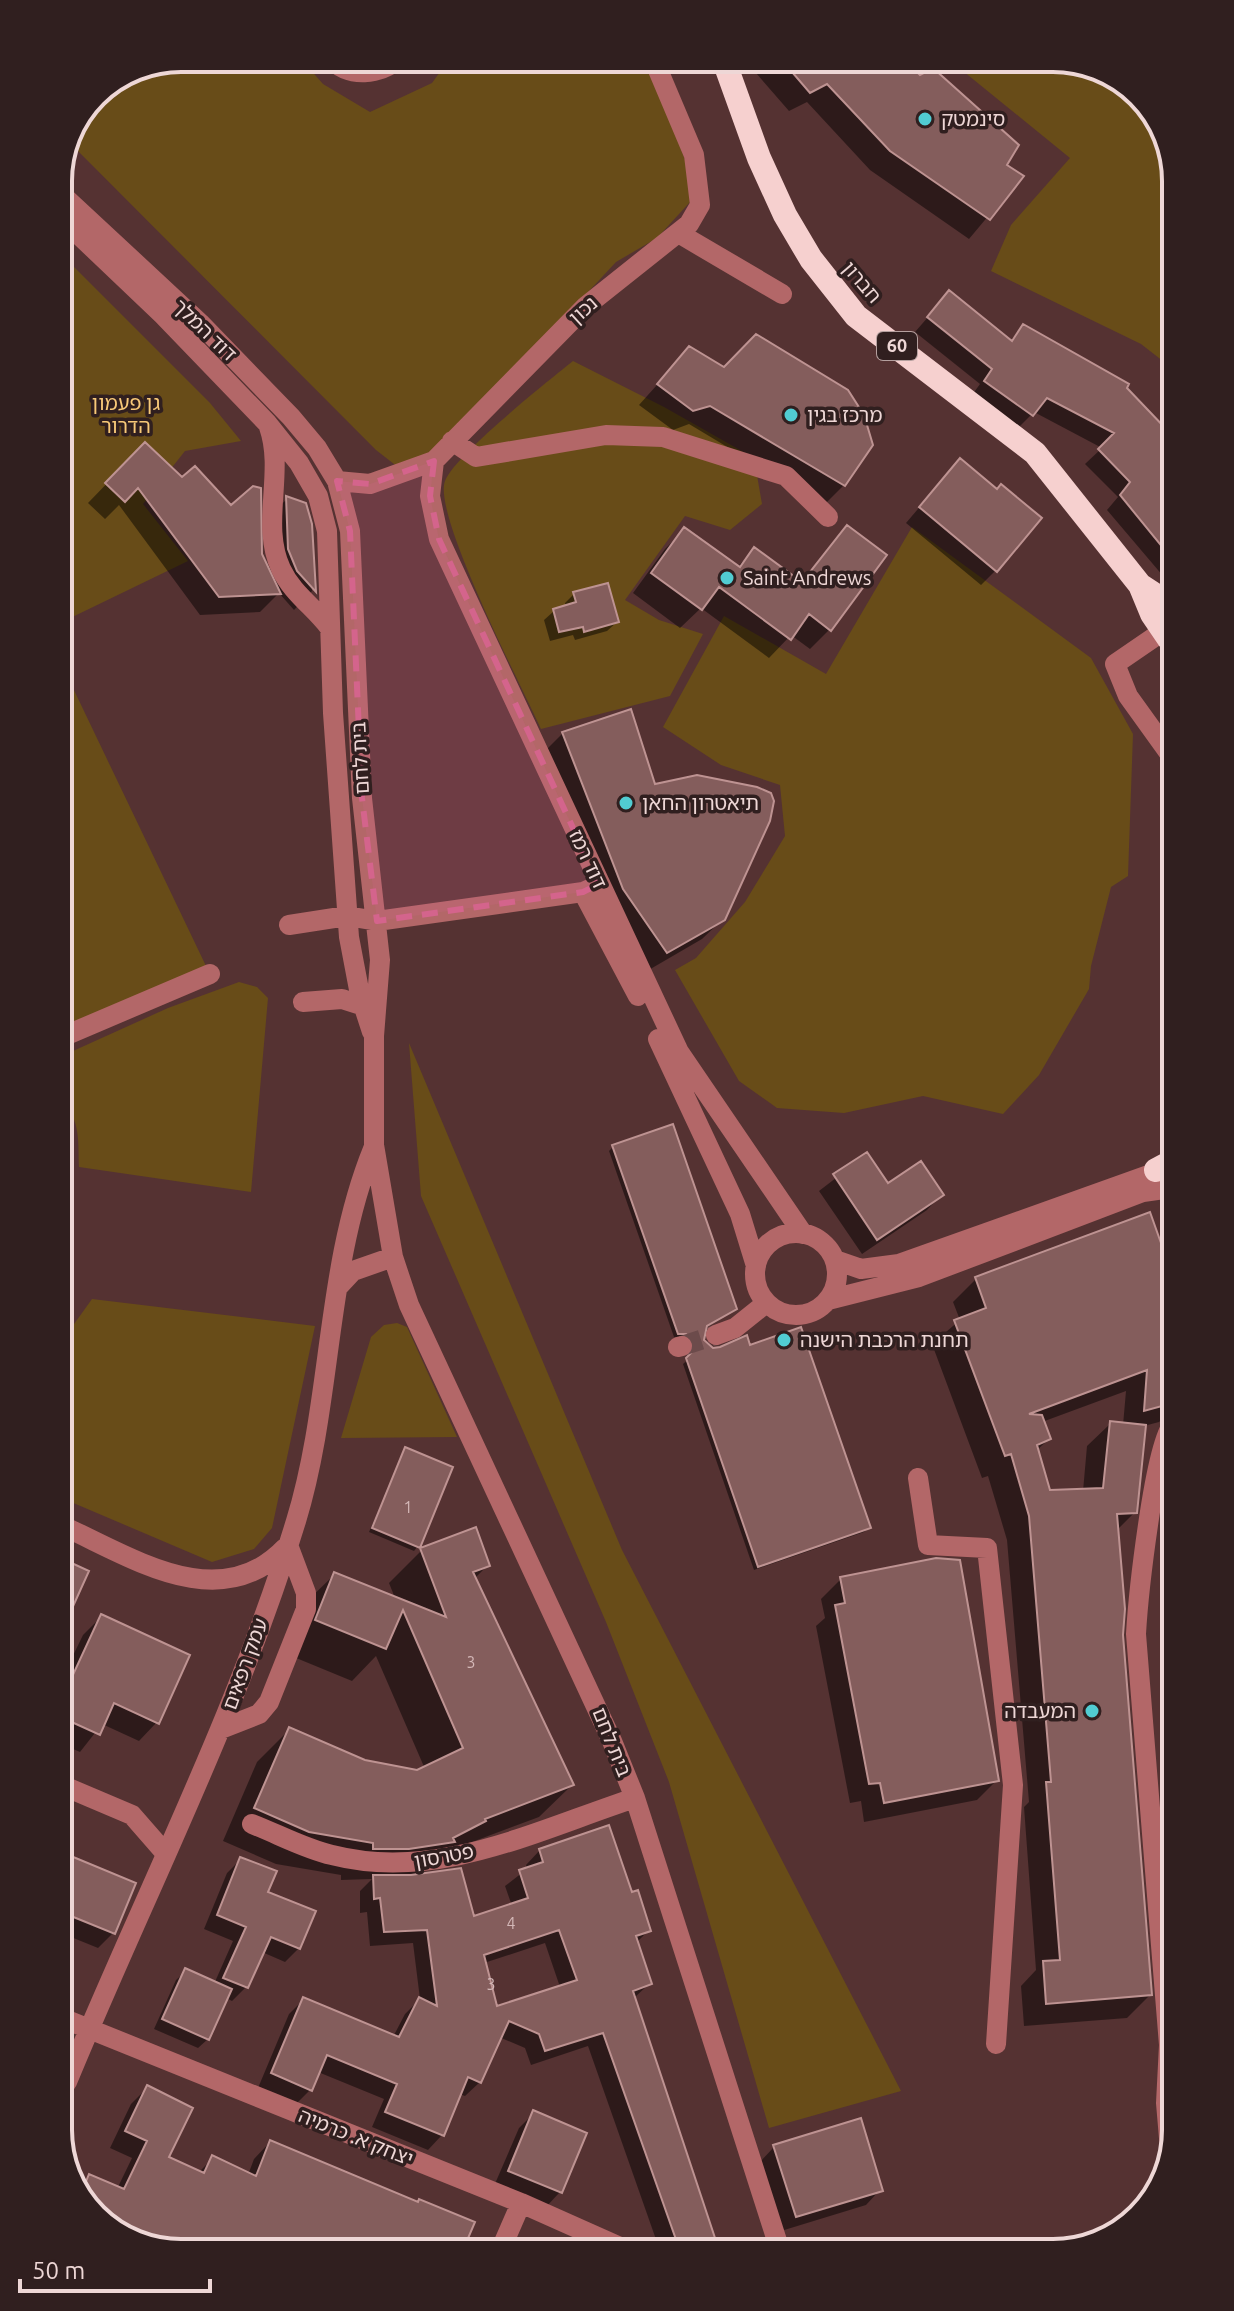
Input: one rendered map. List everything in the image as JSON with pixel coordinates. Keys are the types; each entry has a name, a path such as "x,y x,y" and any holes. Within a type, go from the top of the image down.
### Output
{"highway":[{"name":"חברון","path":"728,72 759,158 785,215 811,259 856,316 1035,453 1140,585 1162,623"},
{"name":"חברון","path":"1140,585 1162,599"}],"street":[{"name":"נכון","path":"337,481 370,484 434,461 586,306 680,234 700,205 694,155 659,72"},
{"name":"דוד המלך","path":"72,204 255,378 307,436 337,481"},
{"name":"דוד המלך","path":"72,228 163,315 267,423 315,489"},
{"path":"680,234 782,294"},
{"path":"267,423 275,457 272,533 281,569 291,586 329,627"},
{"path":"452,441 476,457 606,435 663,437 786,476 828,517"},
{"name":"דוד רמז","path":"434,461 430,496 439,539 640,999 740,1214 756,1266"},
{"name":"בית לחם","path":"337,481 350,531 362,798 377,916 381,981 374,1036 376,1216 409,1305 585,1680 635,1798 776,2239"},
{"name":"בית לחם","path":"315,489 327,531 329,627 351,956 374,1036"},
{"path":"1162,635 1115,664 1128,696 1162,743"},
{"path":"289,925 347,916 377,916 571,883 591,888"},
{"name":"דוד רמז","path":"591,888 679,1052 803,1234"},
{"path":"72,1033 210,974"},
{"path":"303,1002 342,999 364,1006"},
{"name":"עמק רפאים","path":"72,2070 221,1729 288,1545 308,1476 354,1202 374,1145"},
{"path":"835,1260 861,1269 899,1264 1162,1174"},
{"path":"828,1300 894,1286 1143,1192 1162,1177"},
{"path":"790,1233 803,1234 820,1240 835,1260 837,1280 828,1300 815,1311 803,1315 777,1310 759,1292 756,1266 772,1240 790,1233"},
{"path":"339,1286 353,1271 393,1257"},
{"path":"716,1335 735,1328 760,1308"},
{"path":"1162,1445 1138,1599 1136,1634 1162,1958"},
{"path":"918,1478 928,1545 987,1548 1013,1785 996,2044"},
{"path":"72,1530 170,1575 199,1581 248,1574 288,1545 306,1593 306,1609 269,1702 259,1714 221,1729"},
{"path":"72,1790 132,1815 148,1829 166,1854"},
{"name":"פטרסון","path":"252,1824 328,1855 386,1863 427,1862 466,1855 635,1798"},
{"name":"יצחק א. כרמיה","path":"72,2022 521,2203 602,2239"},
{"path":"505,2239 521,2203"}],"highlighted area":[{"path":"434,461 430,496 439,539 599,884 583,892 377,921 362,798 350,531 337,481 370,484"}],"green space":[{"path":"312,72 323,84 370,112 432,83 440,72 653,72 688,168 690,202 657,238 616,262 429,463 403,471 376,450 77,150 83,133 95,115 109,99 126,87 167,73"},
{"path":"964,72 1060,72 1088,78 1114,90 1135,109 1147,126 1160,160 1162,181 1162,360 1141,344 991,271 1011,225 1070,158"},
{"name":"גן פעמון הדרור","path":"72,265 210,403 241,441 185,451 143,504 188,561 72,617"},
{"path":"573,361 664,407 754,458 762,504 730,530 685,516 625,600 659,620 703,634 670,696 541,729 465,563 452,528 445,499 445,481 452,469 483,437"},
{"path":"912,527 1091,658 1133,734 1128,876 1111,887 1091,966 1089,989 1039,1075 1003,1114 923,1096 844,1113 777,1108 739,1081 675,970 696,958 745,902 785,836 780,785 721,765 663,727 724,616 826,674"},
{"path":"72,686 206,966 72,1031"},
{"path":"239,982 257,987 268,998 251,1192 79,1167 76,1125 72,1115 72,1051 168,1008"},
{"path":"409,1043 622,1550 901,2091 769,2128 669,1782 606,1622 421,1196"},
{"path":"92,1299 315,1326 272,1528 254,1549 212,1562 72,1502 72,1327"},
{"path":"397,1323 407,1327 457,1437 341,1438 371,1337 384,1325"}],"building":[{"name":"סינמטק","path":"792,72 917,72 920,75 937,72 1019,145 1007,165 1024,176 990,220 890,151 827,84 810,93"},
{"path":"949,290 1012,341 1023,324 1129,384 1127,388 1162,425 1162,547 1120,495 1130,482 1098,449 1114,433 1047,398 1033,416 984,381 992,369 927,317"},
{"path":"756,334 848,390 864,415 873,445 845,486 710,406 693,411 657,384 689,346 724,367"},
{"path":"145,442 182,477 195,466 231,505 253,486 261,488 262,554 281,594 219,597 138,488 125,502 105,483"},
{"path":"960,458 997,489 1001,484 1042,518 997,572 919,507"},
{"path":"286,496 306,503 312,524 316,592 297,571 288,549"},
{"name":"Saint Andrews","path":"847,525 887,555 831,631 809,614 791,640 719,587 702,610 651,573 684,527 740,567 754,547 802,582"},
{"path":"608,583 619,622 584,632 583,627 559,632 553,609 576,602 573,592"},
{"path":"631,709 655,784 697,775 757,787 771,793 774,801 770,821 725,920 667,953 623,889 562,732"},
{"name":"תחנת הרכבת הישנה","path":"673,1124 737,1309 707,1326 704,1340 713,1348 747,1335 750,1345 801,1327 871,1528 758,1567 686,1358 694,1350 694,1342 686,1334 678,1334 612,1145"},
{"path":"867,1152 888,1183 921,1161 944,1195 877,1240 833,1174"},
{"path":"1150,1212 1162,1244 1162,1406 1144,1411 1147,1370 1029,1414 1042,1415 1051,1439 1037,1445 1050,1490 1103,1488 1110,1421 1146,1425 1137,1513 1117,1514 1125,1609 1123,1635 1152,1995 1046,2004 1043,1961 1060,1960 1046,1782 1051,1782 1029,1516 1011,1454 1005,1456 954,1320 986,1308 975,1277"},
{"path":"405,1447 453,1467 420,1548 372,1528"},
{"path":"476,1527 490,1566 473,1572 574,1785 485,1819 453,1838 455,1842 409,1849 373,1849 373,1843 309,1832 254,1808 289,1727 365,1760 417,1770 463,1748 403,1610 386,1649 315,1620 334,1572 446,1617 420,1548"},
{"path":"936,1558 960,1560 999,1781 884,1803 880,1783 869,1784 835,1605 845,1603 840,1577"},
{"path":"72,1563 89,1571 72,1609"},
{"path":"101,1614 190,1655 159,1724 114,1703 100,1735 72,1722 72,1677"},
{"path":"609,1825 632,1892 638,1890 651,1931 636,1936 652,1984 633,1991 715,2239 676,2239 603,2033 545,2051 539,2034 509,2021 481,2083 468,2077 444,2136 385,2112 397,2084 327,2055 312,2091 271,2073 303,1997 399,2037 419,1997 437,2006 427,1930 384,1932 380,1898 374,1899 373,1875 411,1875 461,1868 474,1916 528,1898 519,1870 543,1862 539,1849","holes":["559,1930 577,1980 497,2006 484,1955"]},
{"path":"72,1856 136,1883 115,1934 72,1916"},
{"path":"240,1857 277,1871 268,1892 316,1911 300,1949 271,1937 248,1988 223,1978 246,1927 217,1915"},
{"path":"185,1968 232,1989 209,2040 162,2019"},
{"path":"147,2085 193,2108 169,2157 204,2173 212,2155 256,2176 270,2140 418,2202 419,2199 475,2222 468,2239 160,2237 133,2228 115,2216 104,2207 86,2182 89,2174 124,2189 147,2141 125,2131"},
{"path":"533,2110 587,2133 562,2193 508,2171"},
{"path":"861,2118 883,2191 796,2217 773,2145"}],"tunnel":[{"path":"682,1346 716,1335"}],"place":[{"name":"סינמטק","path":"925,119"},
{"name":"מרכז בגין","path":"791,415"},
{"name":"Saint Andrews","path":"727,578"},
{"name":"תיאטרון החאן","path":"626,803"},
{"name":"תחנת הרכבת הישנה","path":"784,1340"},
{"name":"המעבדה","path":"1092,1711"}]}
